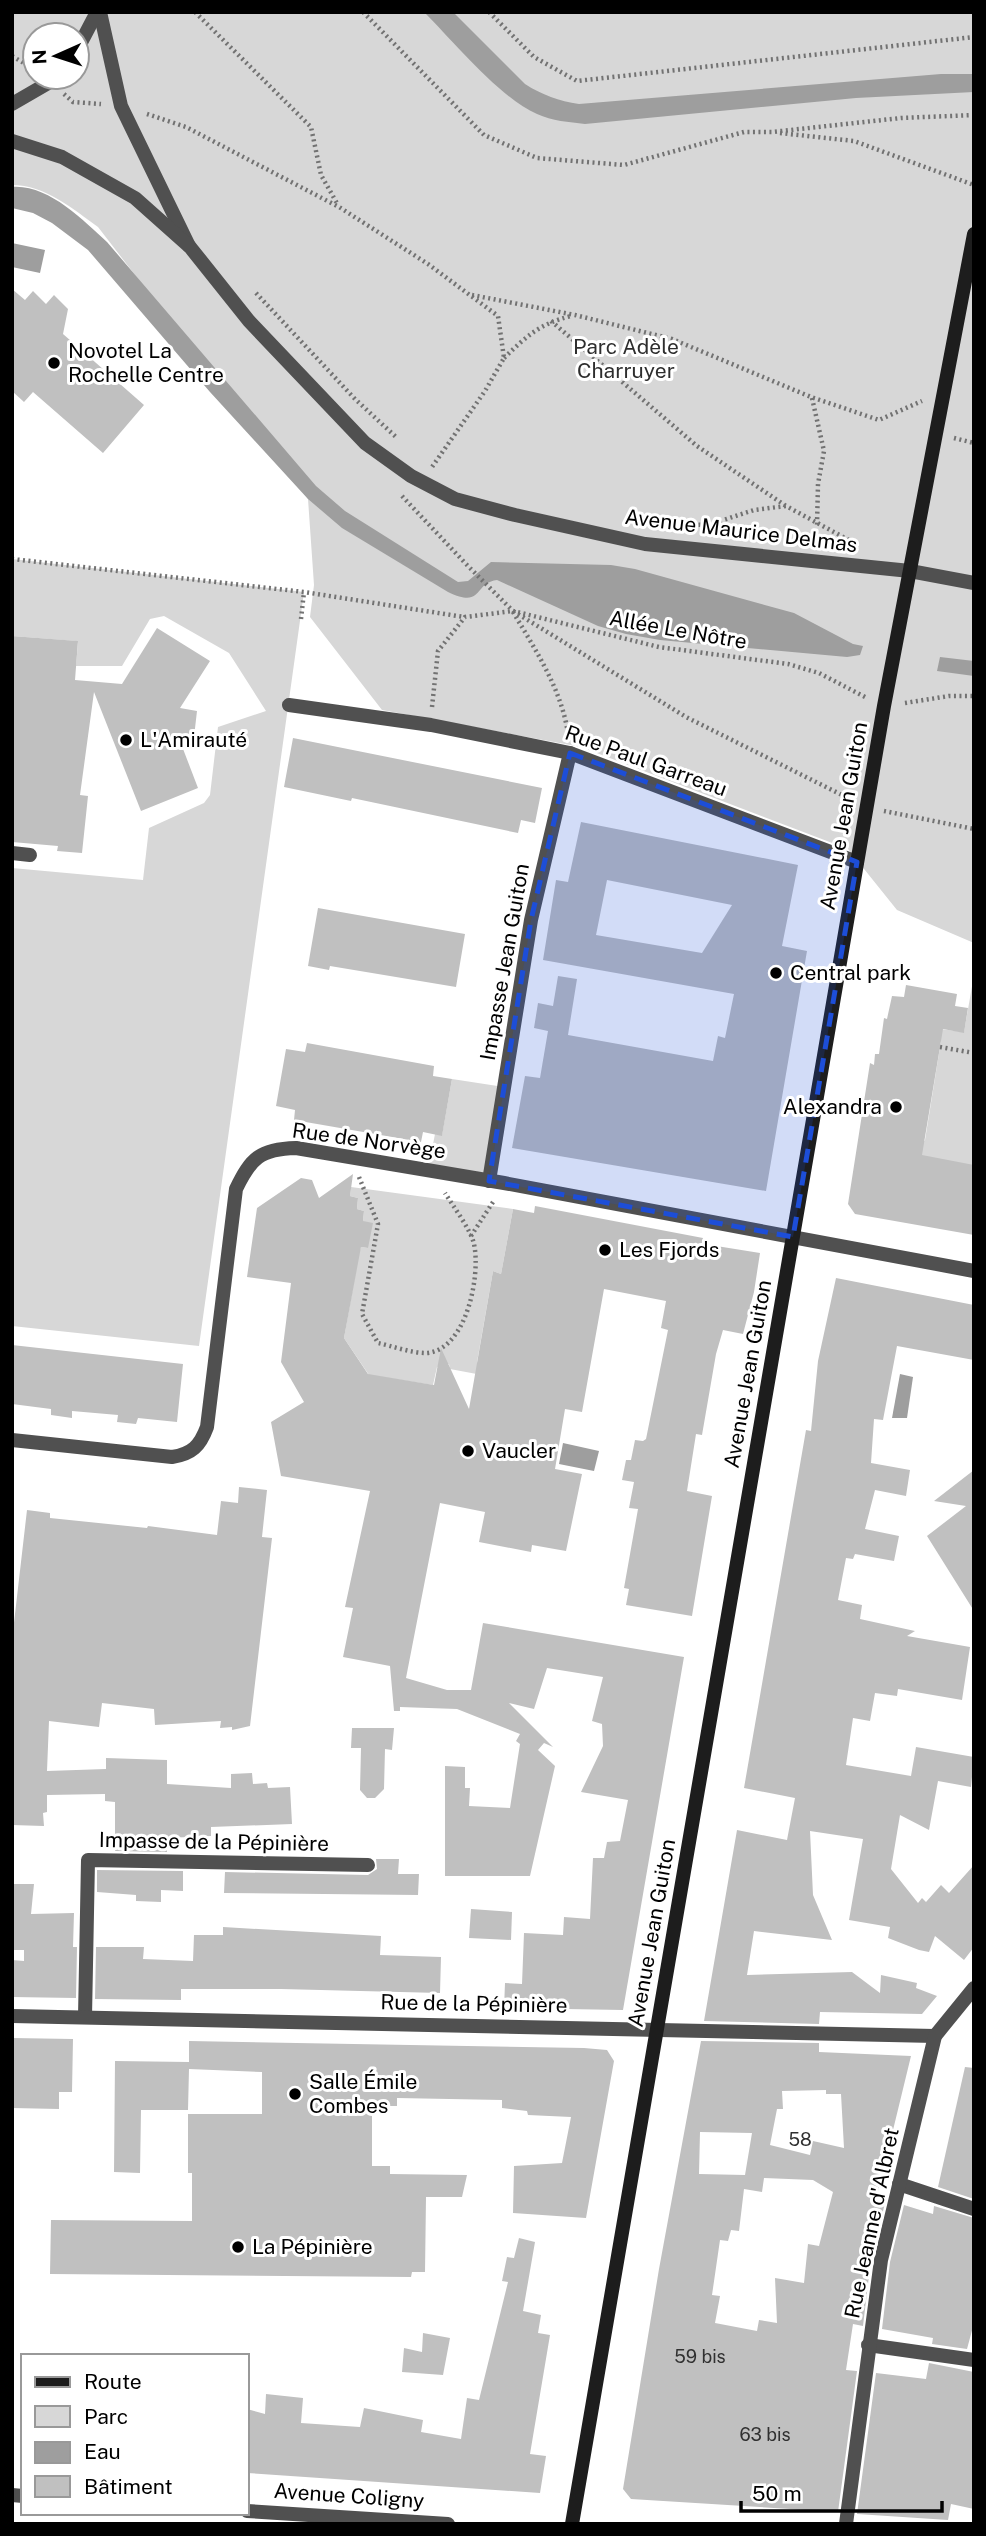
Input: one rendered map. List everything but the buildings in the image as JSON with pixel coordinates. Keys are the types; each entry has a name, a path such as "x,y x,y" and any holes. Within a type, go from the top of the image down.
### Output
{"main road":[{"name":"Avenue Jean Guiton","path":"572,2524 866,807 974,234"}],"street":[{"name":"Avenue Maurice Delmas","path":"99,12 121,106 190,247"},
{"path":"12,104 33,91"},
{"name":"Avenue Maurice Delmas","path":"12,141 62,157 135,198 190,247 249,321 365,443 411,476 455,499 645,544 910,571 974,583"},
{"name":"Rue Paul Garreau","path":"289,705 430,725 570,752 857,862"},
{"name":"Impasse Jean Guiton","path":"489,1181 531,919 570,752"},
{"path":"12,853 30,855"},
{"name":"Rue de Norvège","path":"12,1440 172,1457 187,1455 197,1447 207,1427 236,1189 244,1172 261,1153 281,1148 296,1148 504,1183 974,1270"},
{"name":"Impasse de la Pépinière","path":"85,2017 88,1860 368,1865"},
{"name":"Rue Jeanne d'Albret","path":"846,2524 881,2260 935,2036 974,1988"},
{"name":"Rue de la Pépinière","path":"12,2016 935,2036"},
{"path":"899,2185 974,2209"},
{"path":"868,2345 974,2360"},
{"name":"Avenue Coligny","path":"248,2511 448,2524"}],"path":[{"path":"194,12 311,127 321,175 339,208"},
{"path":"363,12 484,135 537,158 624,165 744,132 772,132 901,118 974,115"},
{"path":"489,12 534,57 577,81 974,37"},
{"path":"63,91 73,102 121,106 186,127 339,208 428,264 498,316 504,358"},
{"path":"772,132 853,141 974,185"},
{"path":"251,288 355,399 402,443"},
{"path":"471,295 576,315 672,339 811,397 879,420 943,392"},
{"path":"430,469 485,391 504,358 535,328 576,315"},
{"path":"551,321 697,446 786,506 863,548"},
{"path":"811,397 824,452 818,484 817,525"},
{"path":"421,460 430,469 440,473"},
{"name":"Allée Le Nôtre","path":"411,476 398,491 513,611 659,648 788,664 819,673 884,706"},
{"path":"666,524 708,525 754,510 786,506"},
{"path":"12,559 304,593 465,617 513,611 686,717 866,807 974,829"},
{"path":"301,620 304,593"},
{"path":"513,611 543,662 566,718 570,752"},
{"path":"430,725 438,651 465,617"},
{"path":"884,706 949,696 974,696"},
{"path":"940,1047 974,1053"},
{"path":"350,1157 378,1224 362,1314 378,1343 427,1353 451,1342 472,1301 476,1264 474,1241 431,1171"},
{"path":"471,1236 504,1183"}],"highlighted area":[{"path":"570,753 857,862 793,1237 489,1181 531,920"}],"green space":[{"name":"Parc Adèle Charruyer","path":"12,12 974,12 974,943 897,910 848,849 581,747 382,710 310,617 314,585 308,499 98,227 69,206 36,189 12,185"},
{"path":"12,559 304,592 199,1346 12,1326 12,868 143,880 149,828 204,803 210,795 218,727 266,711 229,653 164,616 150,619 122,666 76,666 76,641 12,636"},
{"path":"974,975 974,1165 938,1169 916,1151 925,1140 941,1041 940,1029 964,1032"},
{"path":"452,1079 504,1087 489,1181 428,1170 435,1134 442,1135"},
{"path":"351,1187 513,1209 501,1274 493,1271 477,1362 482,1375 450,1369 449,1364 437,1367 433,1385 369,1375 344,1338 359,1253 361,1247 368,1248 364,1211 357,1209 358,1198 350,1196"}],"water":[{"path":"424,12 453,12 525,84 551,97 579,104 941,74 974,74 974,92 856,98 585,124 567,122 537,114 508,96"},
{"path":"12,187 39,191 52,197 107,242 316,486 345,511 458,582 468,581 491,562 611,565 635,569 794,613 853,644 863,646 860,655 847,657 660,640 626,634 598,626 497,580 489,582 477,594 467,598 448,592 342,528 308,499 210,392 88,250 52,223 33,213 12,208"},
{"path":"12,243 45,250 40,273 12,267"},
{"path":"940,657 974,661 974,676 937,671"},
{"path":"900,1374 913,1377 907,1418 892,1418"},
{"path":"563,1443 599,1451 594,1471 559,1464"}],"place":[{"name":"Novotel La Rochelle Centre","path":"54,363"},
{"name":"L'Amirauté","path":"126,740"},
{"name":"Central park","path":"776,973"},
{"name":"Alexandra","path":"896,1107"},
{"name":"Les Fjords","path":"605,1250"},
{"name":"Vaucler","path":"468,1451"},
{"name":"Salle Émile Combes","path":"295,2094"},
{"name":"La Pépinière","path":"238,2247"}]}
